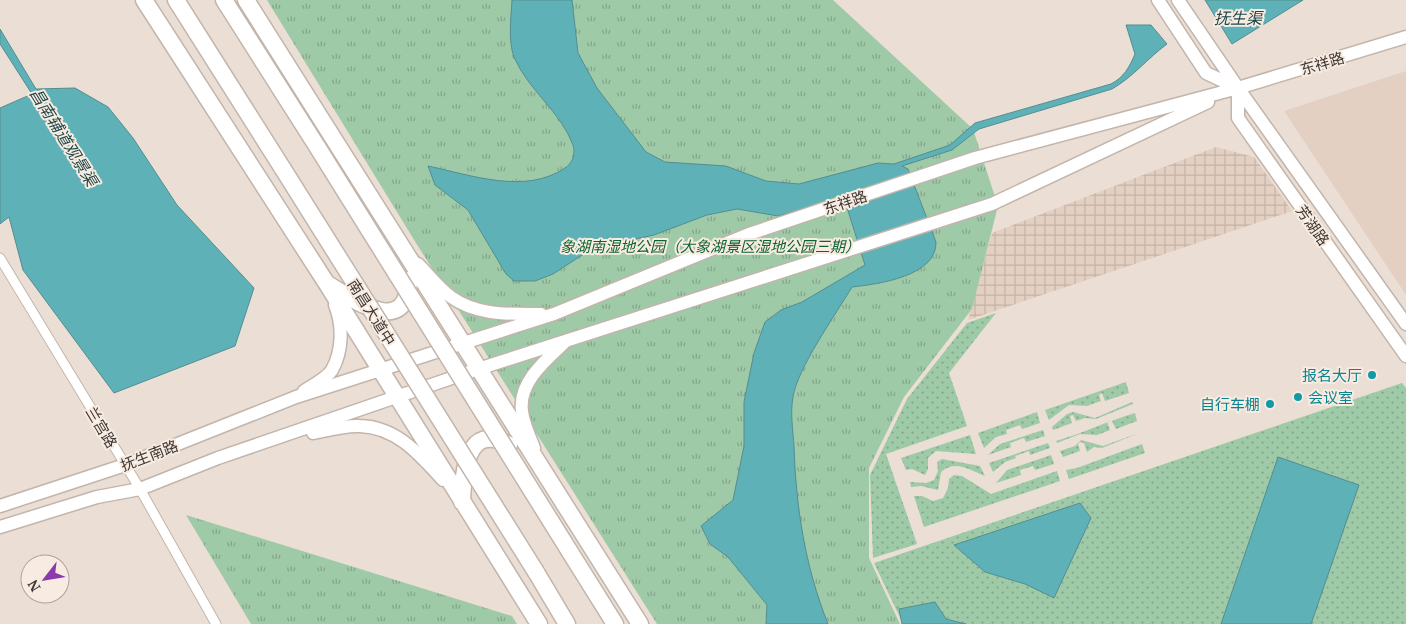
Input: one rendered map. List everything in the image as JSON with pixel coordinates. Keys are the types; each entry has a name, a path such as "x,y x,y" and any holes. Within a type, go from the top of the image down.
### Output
{"highway":[{"path":"144,0 328,284 538,624"},
{"name":"南昌大道中","path":"176,0 567,624"},
{"path":"224,0 615,624"},
{"path":"246,0 640,624"},
{"path":"328,284 367,308 389,312 400,308 405,300 409,282 403,249"},
{"path":"462,502 463,473 471,450 479,442 492,438 508,444 541,470"}],"main road":[{"name":"芳湖路","path":"1158,0 1206,73 1238,88"},
{"name":"芳湖路","path":"1178,0 1238,88 1406,324"},
{"name":"东祥路","path":"296,397 554,314 749,234 975,158 1238,88 1406,37"},
{"name":"芳湖路","path":"1238,88 1238,118 1406,356"},
{"name":"东祥路","path":"284,437 478,368 992,204 1238,88"},
{"path":"403,249 451,297 480,310 500,314 554,314"},
{"path":"296,397 332,371 341,342 340,319 328,284"},
{"path":"541,470 522,411 524,390 536,371 568,339"},
{"name":"抚生南路","path":"0,506 124,465 296,397"},
{"path":"284,437 360,426 393,434 413,448 462,502"},
{"name":"抚生南路","path":"0,527 97,497 140,489 218,458 284,437"}],"street":[{"name":"兰宫路","path":"0,258 140,489 216,624"}],"shaded area":[{"path":"1406,71 1406,295 1284,111"},
{"path":"1216,147 1254,157 1292,211 968,320 992,233"}],"green space":[{"name":"象湖南湿地公园（大象湖景区湿地公园三期）","path":"267,0 833,0 973,129 998,206 972,309 904,397 869,468 869,558 900,624 657,624 416,243"},
{"path":"996,313 949,373 967,426 886,454 917,544 873,558 870,475 907,399 967,323"},
{"path":"1126,382 1129,393 1105,401 1102,393 1099,395 1101,401 1087,406 1069,405 1049,420 1045,410"},
{"path":"1402,383 1406,388 1406,624 903,624 874,563"},
{"path":"1132,402 1133,404 1096,419 1085,418 1076,421 1073,415 1070,416 1072,423 1053,430 1052,427 1067,414 1073,412 1095,418"},
{"path":"1037,412 1040,423 1022,429 1020,425 1006,430 1007,434 996,437 984,448 978,433"},
{"path":"1135,413 1137,421 1116,429 1112,421 1110,421"},
{"path":"1107,422 1110,430 1097,435 1080,434 1057,443 1056,441 1076,434"},
{"path":"1043,430 1045,436 1026,442 1024,438 1010,443 1011,447 988,455 1000,444"},
{"path":"1139,433 1102,448 1094,447 1087,452 1084,443 1080,442 1078,444 1080,451 1063,457 1060,451 1075,446 1081,440 1103,446"},
{"path":"970,435 976,454 936,451 928,458 928,469 925,475 912,469 906,470 901,458"},
{"path":"1048,443 1050,448 1030,455 1029,451 1015,456 1016,458 1005,462 993,472 989,463"},
{"path":"1142,444 1145,453 1069,479 1066,470 1077,468"},
{"path":"1051,455 1054,464 1035,470 1033,466 1020,470 1021,475 996,483 1007,470"},
{"path":"942,459 980,466 985,476 963,467 952,466 941,472 938,490 921,486 911,487 910,482 926,483 934,480 938,471 937,462"},
{"path":"1057,471 1060,481 924,527 914,496 922,496 933,501 943,498 948,488 949,479 954,475 962,476 991,494"},
{"path":"186,515 512,616 517,624 251,624"}],"water":[{"path":"512,0 572,0 578,53 597,88 646,152 665,162 726,166 766,181 799,184 878,163 894,164 950,145 975,123 1111,84 1126,72 1135,54 1126,25 1151,25 1167,44 1127,79 1112,89 979,129 952,150 902,166 908,169 936,242 934,254 927,263 905,276 852,287 809,357 796,385 793,397 792,422 797,492 803,536 813,580 828,624 766,624 767,605 728,557 710,544 701,526 733,500 744,446 744,402 754,353 765,322 781,310 802,302 865,265 844,198 778,216 737,209 707,215 654,235 593,248 553,274 535,281 514,281 506,274 468,210 435,185 428,166 480,178 515,182 549,176 565,168 571,161 574,155 574,148 568,133 553,111 527,80 514,57 510,36"},
{"name":"抚生渠","path":"1205,0 1303,0 1232,44"},
{"name":"昌南辅道观景渠","path":"0,29 36,89 75,88 108,107 133,138 177,205 254,288 235,346 114,393 23,270 9,217 0,224 0,108 32,94 0,44"},
{"path":"1278,457 1359,485 1311,624 1221,624"},
{"path":"1080,503 1091,518 1054,598 1025,584 985,572 954,545"},
{"path":"935,602 946,619 966,624 902,624 899,609"}],"place":[{"name":"报名大厅","path":"1372,375"},
{"name":"会议室","path":"1298,397"},
{"name":"自行车棚","path":"1270,404"}]}
